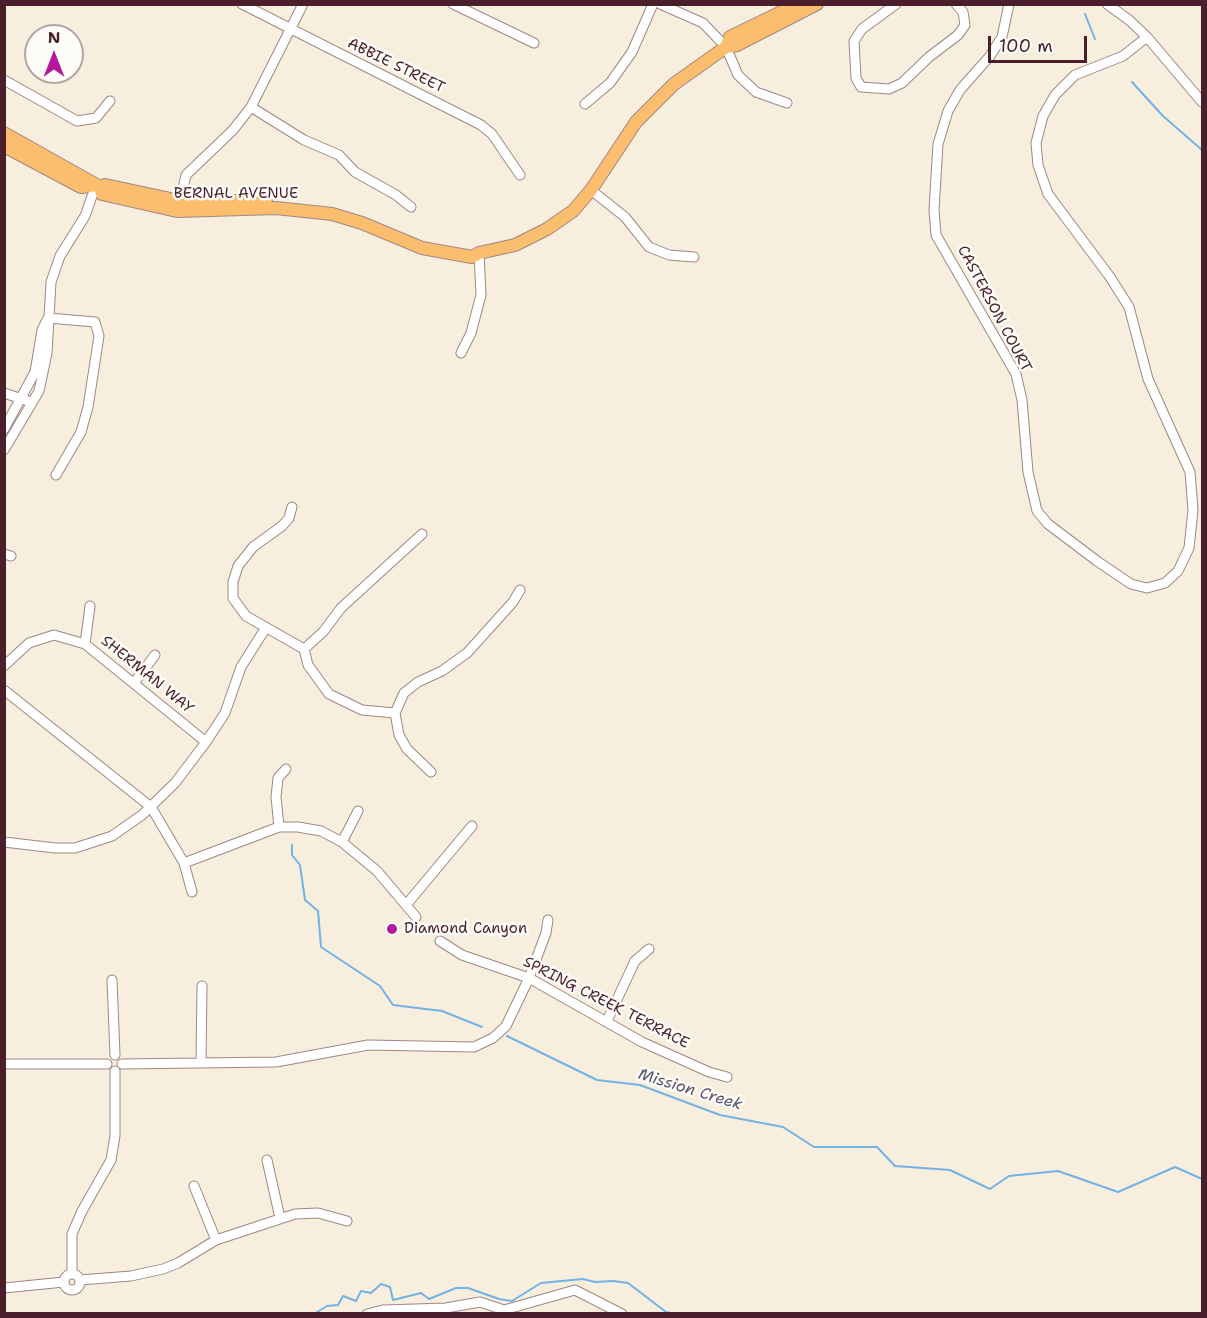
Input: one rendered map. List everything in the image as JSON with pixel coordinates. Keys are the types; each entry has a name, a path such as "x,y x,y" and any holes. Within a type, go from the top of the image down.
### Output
{"main road":[{"name":"BERNAL AVENUE","path":"726,47 730,37 798,4"},
{"name":"BERNAL AVENUE","path":"4,133 98,186 102,194 177,211 306,210 362,223 422,248 472,257 479,253 515,246 547,229 573,211 591,190 627,135 650,106 674,84 726,47 737,45 817,4"},
{"name":"BERNAL AVENUE","path":"4,146 81,187 105,185 180,201 267,201 325,206 433,245 468,249 479,253"}],"street":[{"name":"ABBIE STREET","path":"242,4 487,129 520,175"},
{"path":"180,201 186,175 233,130 251,107 303,4"},
{"path":"453,4 534,43"},
{"path":"585,104 610,83 632,52 653,4"},
{"path":"660,4 703,22 726,47 738,75 756,92 787,103"},
{"path":"896,4 862,29 854,41 856,78 861,87 889,89 902,83 929,57 958,35 965,25 963,12 956,4"},
{"name":"CASTERSON COURT","path":"1010,4 1002,37 990,56 960,90 948,111 938,144 934,210 936,235 1016,374 1022,399 1028,472 1037,511 1048,524 1131,584 1147,588 1159,587 1178,572 1189,548 1193,510 1190,472 1148,379 1129,307 1110,277 1048,194 1038,165 1036,143 1042,116 1055,95 1075,75 1123,56 1147,38"},
{"path":"1107,4 1129,20 1147,38 1203,102"},
{"path":"4,80 77,121 96,118 111,100"},
{"path":"251,107 304,140 339,155 355,172 396,195 411,207"},
{"path":"4,450 33,403 45,371 48,318 55,268 85,216 98,186"},
{"path":"591,190 624,217 649,247 669,255 694,257"},
{"path":"461,353 471,333 481,296 479,253"},
{"path":"4,429 35,372 42,330 48,318"},
{"path":"48,318 95,322 99,336 88,407 81,432 57,475"},
{"path":"4,393 33,403"},
{"path":"292,507 289,518 282,526 253,547 243,560 233,582 233,598 246,616 265,629 304,649 308,665 329,694 362,710 395,713"},
{"path":"304,649 323,632 340,608 422,534"},
{"path":"431,772 407,749 399,735 395,713 404,693 418,682 442,671 466,654 513,602 520,590"},
{"path":"85,644 90,606"},
{"path":"4,842 55,848 95,843 112,836 151,807 175,783 225,713 241,667 265,629"},
{"name":"SHERMAN WAY","path":"4,666 29,643 54,635 85,644 206,742"},
{"path":"134,683 155,655"},
{"path":"4,690 151,807 184,863 192,892"},
{"path":"279,827 276,797 278,778 286,769"},
{"path":"342,842 358,811"},
{"path":"406,905 472,826"},
{"path":"184,863 279,827 298,827 321,831 342,842 377,871 416,916"},
{"path":"107,1064 108,1068 119,1068 201,1063 276,1062 368,1045 474,1047 493,1038 506,1026 529,978 546,933 548,920"},
{"name":"SPRING CREEK TERRACE","path":"440,941 462,955 529,978 653,1047 709,1072 727,1077"},
{"path":"606,1021 635,961 648,949"},
{"path":"112,980 115,1055"},
{"path":"201,1063 202,986"},
{"path":"107,1064 109,1058 115,1055"},
{"path":"64,1282 68,1288 73,1289 78,1286 72,1234 82,1211 111,1160 115,1136 120,1058 115,1055"},
{"path":"4,1064 107,1064"},
{"path":"267,1160 280,1218"},
{"path":"194,1186 216,1240"},
{"path":"64,1282 66,1276 131,1276 163,1269 178,1263 216,1240 280,1218 318,1213 347,1221"},
{"path":"4,1288 64,1282"},
{"path":"367,1314 383,1310 446,1308 480,1302 504,1310 574,1290 621,1314"}],"waterway":[{"path":"1085,14 1095,39"},
{"path":"1132,82 1163,116 1202,150"},
{"name":"Mission Creek","path":"292,845 292,855 300,865 305,900 318,911 321,947 380,986 393,1005 442,1011 482,1027"},
{"name":"Mission Creek","path":"507,1036 597,1080 640,1085 720,1115 783,1127 814,1147 877,1147 895,1166 950,1170 990,1189 1009,1176 1058,1171 1118,1192 1175,1167 1202,1179"},
{"path":"314,1314 327,1306 338,1305 343,1296 356,1301 361,1291 371,1293 381,1284 390,1287 393,1300 421,1293 429,1299 456,1288 468,1288 512,1301 541,1283 583,1279 595,1282 628,1283 666,1312 676,1314"}],"place":[{"name":"Diamond Canyon","path":"392,929"}]}
